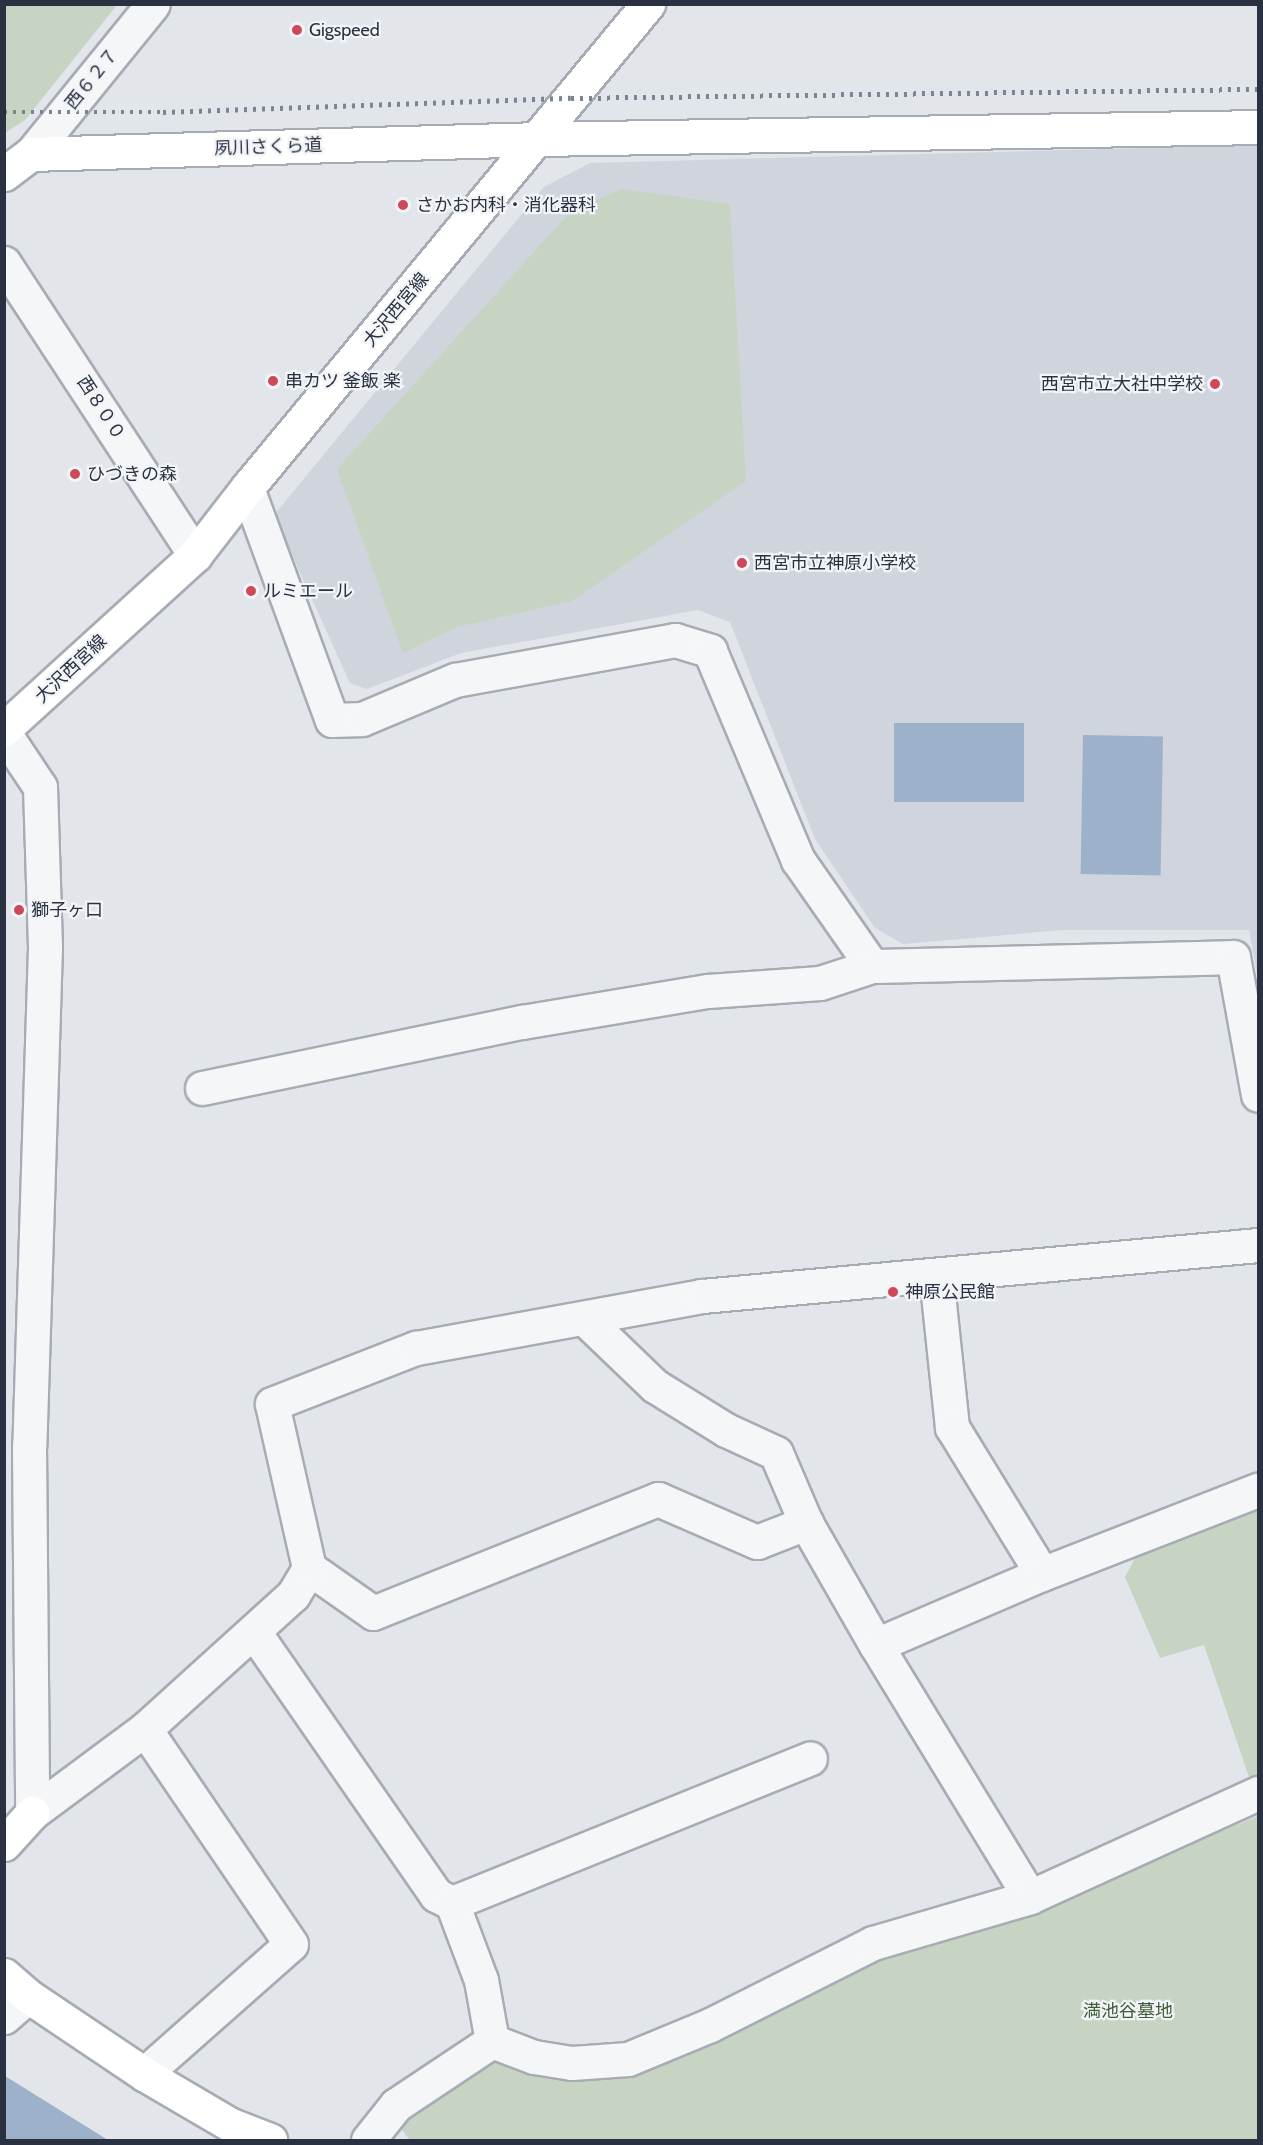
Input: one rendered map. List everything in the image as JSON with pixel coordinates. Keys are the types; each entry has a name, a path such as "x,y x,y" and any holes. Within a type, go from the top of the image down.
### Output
{"street":[{"name":"西６２７","path":"31,154 153,4"},
{"name":"大沢西宮線","path":"4,731 195,555 247,488 648,4"},
{"name":"夙川さくら道","path":"31,154 538,139 1258,127"},
{"path":"4,174 31,154"},
{"name":"西８００","path":"4,263 195,555"},
{"path":"247,488 332,720 362,719 455,680 525,667 675,640 710,651 798,860 872,966"},
{"path":"4,731 40,787 45,947 29,1446 32,1813"},
{"path":"202,1088 522,1022 708,991 820,983 872,966 1233,957 1258,1095"},
{"path":"806,1523 757,1542 658,1499 374,1613 309,1568 272,1404 416,1348 702,1296 1258,1245"},
{"path":"936,1275 952,1427 1042,1574"},
{"path":"584,1318 655,1386 726,1430 776,1454 806,1523 876,1645 1030,1897"},
{"path":"4,1404 29,1446"},
{"path":"876,1645 1042,1574 1258,1490"},
{"path":"4,1844 32,1813 145,1729 254,1632 293,1595 309,1568"},
{"path":"254,1632 436,1895 452,1903 481,1980 492,2041"},
{"path":"144,2074 291,1944 145,1729"},
{"path":"452,1903 810,1758"},
{"path":"492,2041 534,2056 572,2063 628,2059 710,2025 873,1943 1030,1897 1258,1793"},
{"path":"12,1996 231,2125 270,2140"},
{"path":"368,2140 396,2105 492,2041"}],"shaded area":[{"name":"西宮市立神原小学校","path":"1258,145 1258,978 1249,930 1063,930 903,944 875,928 815,839 730,622 698,610 461,653 367,689 350,683 274,515 544,187 590,163"}],"green space":[{"path":"5,4 117,5 25,120 5,133"},
{"path":"623,189 730,204 746,481 572,601 457,627 403,653 337,469 572,210"},
{"path":"1258,1509 1258,1776 1250,1780 1204,1645 1160,1658 1125,1577 1135,1558"},
{"name":"満池谷墓地","path":"1258,1816 1258,2140 410,2140 398,2125 493,2057 576,2081 713,2036 876,1958 1031,1911"}],"water":[{"path":"894,723 1024,723 1024,802 894,802"},
{"path":"1083,735 1163,736 1161,875 1081,874"},
{"path":"5,2076 108,2140 5,2140"}],"railway":[{"path":"4,112 163,112 571,98 1258,89"}],"place":[{"name":"Gigspeed","path":"297,30"},
{"name":"さかお内科・消化器科","path":"403,205"},
{"name":"串カツ 釜飯 楽","path":"273,381"},
{"name":"西宮市立大社中学校","path":"1215,384"},
{"name":"ひづきの森","path":"75,474"},
{"name":"西宮市立神原小学校","path":"742,563"},
{"name":"ルミエール","path":"251,591"},
{"name":"獅子ヶ口","path":"19,910"},
{"name":"神原公民館","path":"893,1292"}]}
